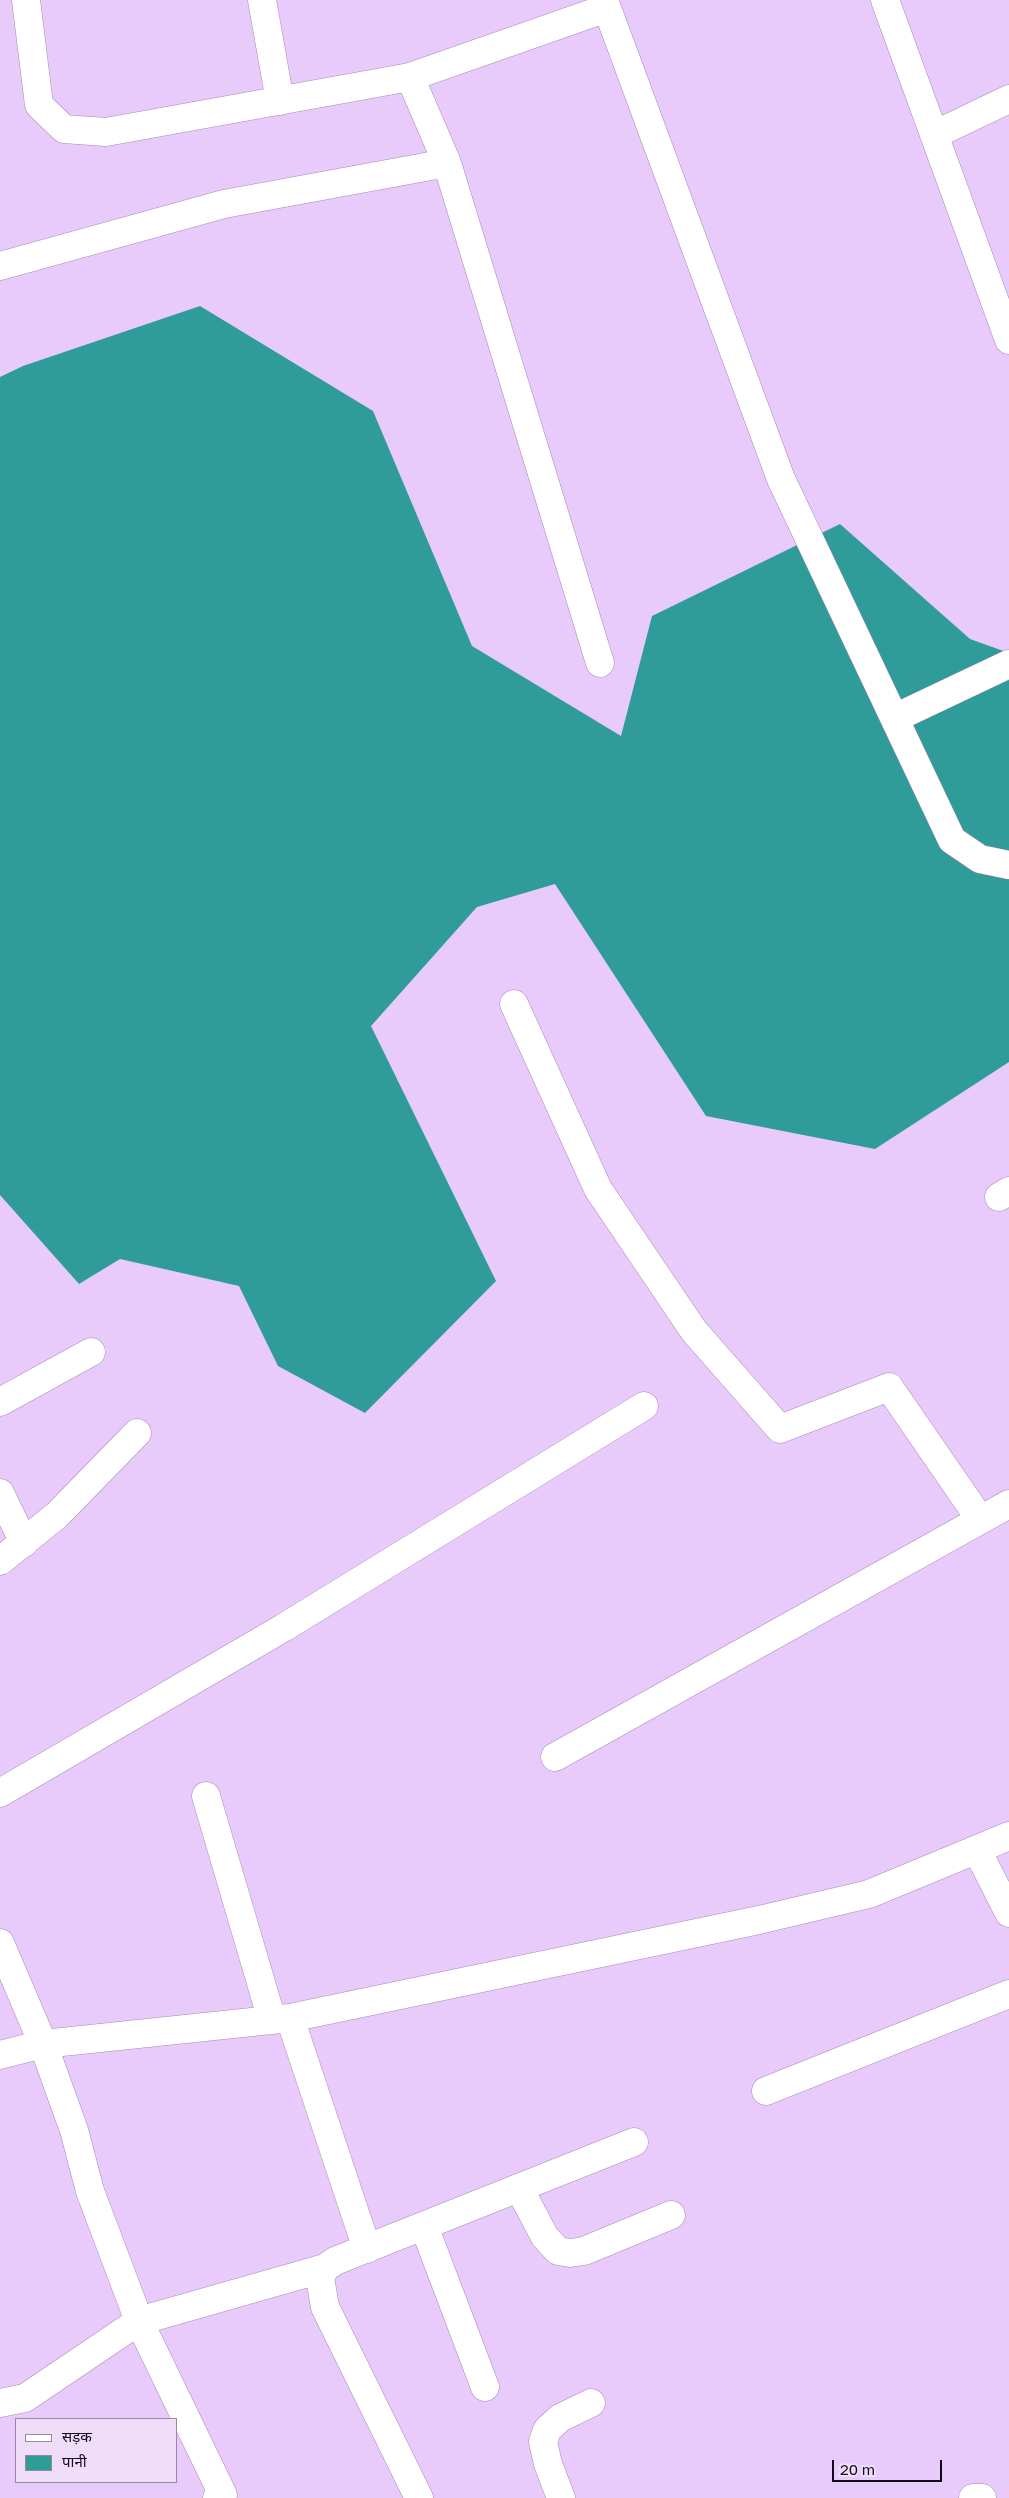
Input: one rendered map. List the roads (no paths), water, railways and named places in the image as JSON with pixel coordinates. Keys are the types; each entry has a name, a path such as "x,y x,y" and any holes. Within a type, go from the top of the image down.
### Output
{"street":[{"path":"26,0 38,105 64,129 106,132 410,77 607,8 781,479 952,840 980,859 1009,865"},
{"path":"262,0 280,101"},
{"path":"885,0 1009,340"},
{"path":"410,77 447,163 600,663"},
{"path":"934,135 1009,100"},
{"path":"0,266 224,204 447,163"},
{"path":"895,718 1009,664"},
{"path":"514,1004 598,1189 694,1331 780,1429 889,1387 980,1519"},
{"path":"0,1402 91,1352"},
{"path":"0,1793 292,1623 644,1406"},
{"path":"0,1561 57,1515 137,1433"},
{"path":"0,1493 24,1543"},
{"path":"555,1757 1009,1504"},
{"path":"206,1796 281,2019 367,2249"},
{"path":"0,2055 43,2044 281,2019 759,1920 869,1894 1009,1836"},
{"path":"977,1850 1009,1913"},
{"path":"2,1953 43,2044 74,2130 90,2191 139,2321 223,2495 217,2498"},
{"path":"766,2091 1009,1994"},
{"path":"0,2404 25,2398 139,2321 325,2268 335,2261 634,2142"},
{"path":"519,2188 545,2237 558,2251 570,2253 584,2252 671,2215"},
{"path":"424,2226 485,2386"},
{"path":"325,2268 320,2278 325,2307 419,2498"},
{"path":"561,2498 542,2442 547,2430 560,2418 591,2403"},
{"path":"973,2498 982,2498"}],"water":[{"path":"200,306 373,411 472,646 621,736 652,616 840,524 970,639 1009,653 1009,1062 875,1149 706,1116 555,884 477,907 371,1026 496,1281 365,1413 278,1366 239,1286 120,1259 79,1284 0,1195 0,377 23,366"}]}
